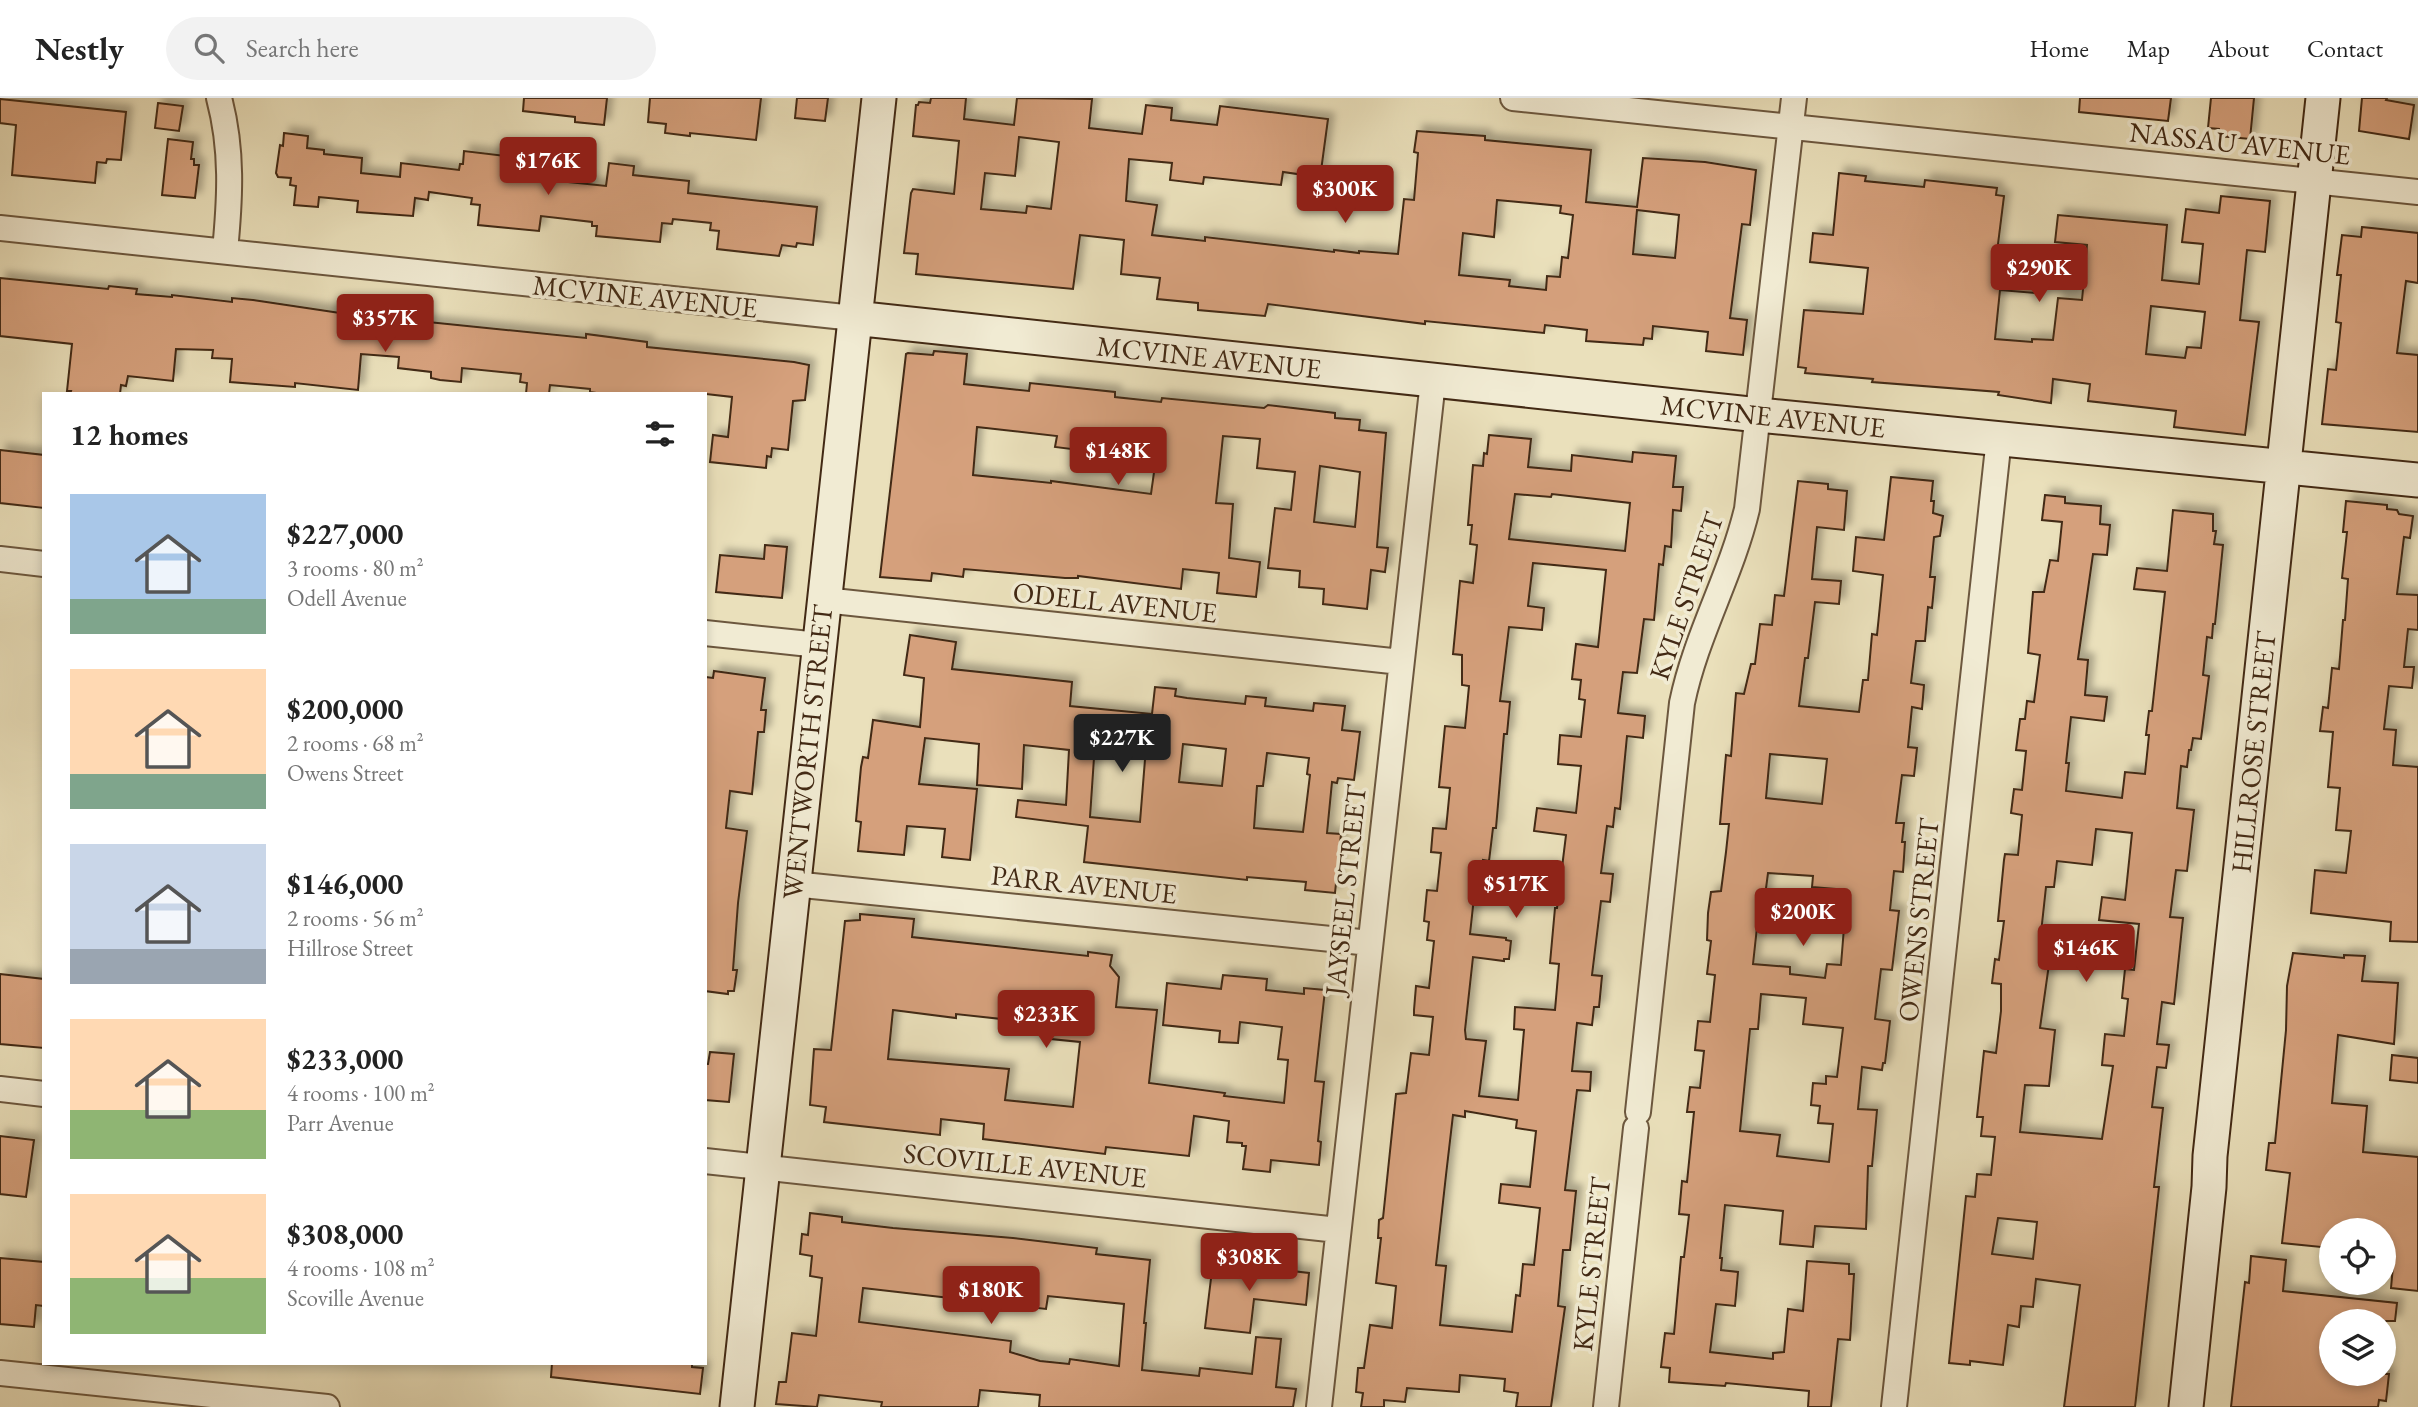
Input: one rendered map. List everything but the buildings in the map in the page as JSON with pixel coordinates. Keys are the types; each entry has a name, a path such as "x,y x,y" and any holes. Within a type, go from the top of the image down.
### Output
{"street":[{"path":"219,98 228,137 231,172 225,251"},
{"name":"WENTWORTH STREET","path":"737,1407 879,98"},
{"name":"NASSAU AVENUE","path":"1513,98 2418,192"},
{"name":"KYLE STREET","path":"1606,1407 1682,703 1697,645 1738,545 1750,491 1794,98"},
{"name":"HILLROSE STREET","path":"2186,1407 2210,1156 2323,98"},
{"name":"MCVINE AVENUE","path":"0,228 1759,415 2418,480"},
{"name":"JAYSEEL STREET","path":"1319,1407 1433,381"},
{"name":"OWENS STREET","path":"1894,1407 1999,438"},
{"path":"0,559 42,564"},
{"name":"ODELL AVENUE","path":"824,600 1401,662"},
{"path":"707,633 819,645"},
{"name":"PARR AVENUE","path":"793,884 1370,943"},
{"path":"0,1089 42,1094"},
{"name":"SCOVILLE AVENUE","path":"707,1161 1338,1230"},
{"path":"0,1373 327,1407"}]}
